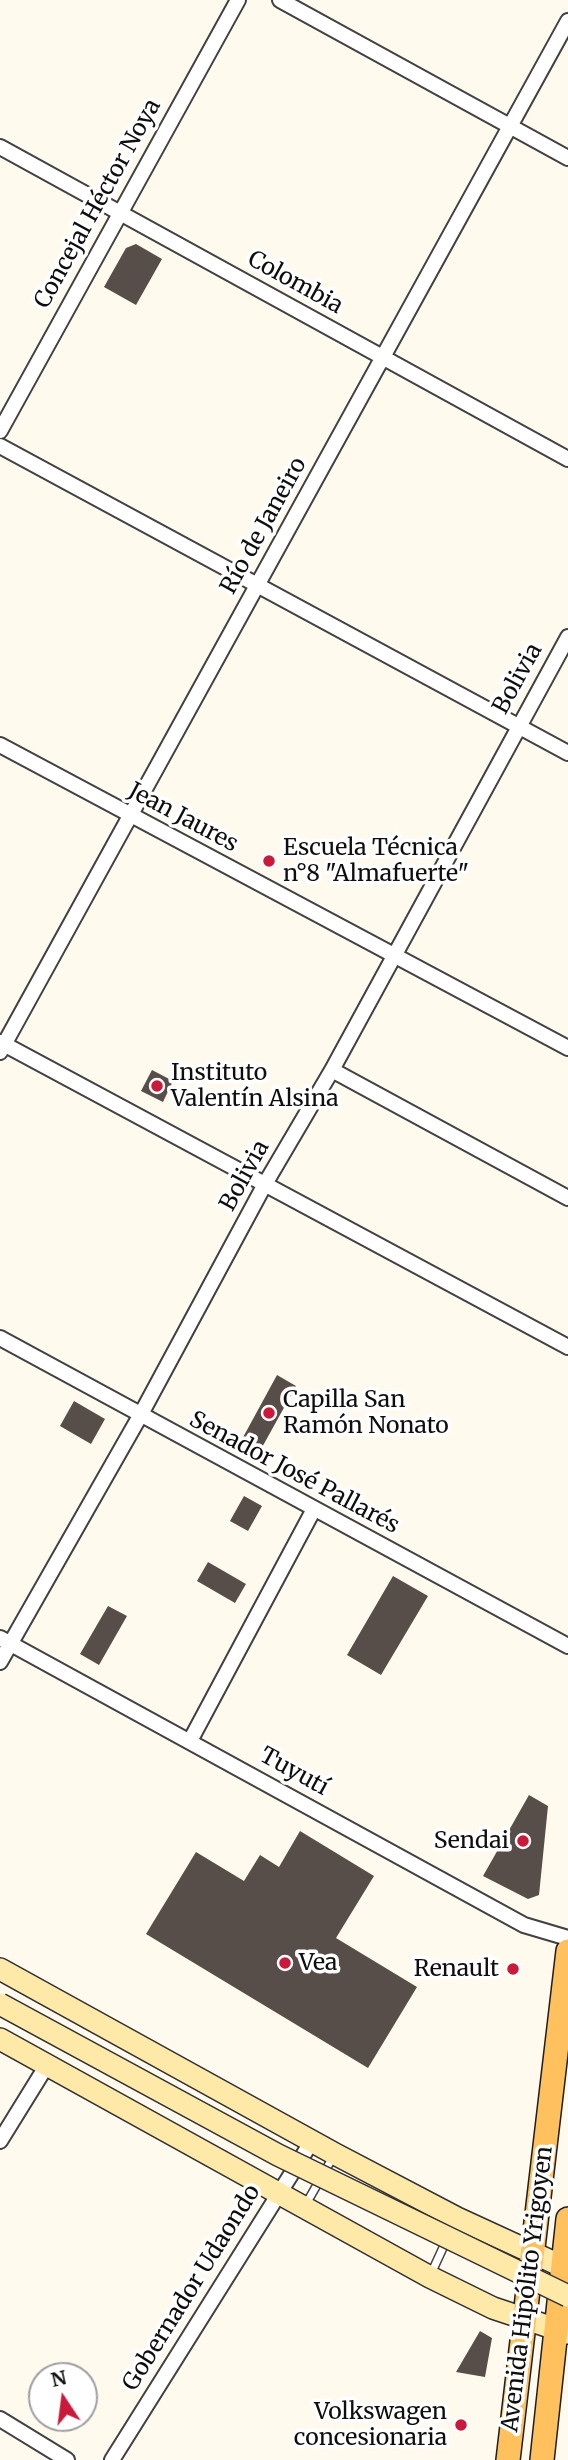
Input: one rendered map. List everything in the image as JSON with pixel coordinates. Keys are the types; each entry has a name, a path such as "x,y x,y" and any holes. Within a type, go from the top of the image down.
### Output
{"main road":[{"name":"Avenida Hipólito Yrigoyen","path":"508,2460 568,1951"},
{"path":"0,1969 335,2154 457,2218 566,2267"},
{"path":"0,2004 278,2155 568,2296"},
{"path":"0,2039 430,2277 524,2320 564,2327"},
{"name":"Avenida Hipólito Yrigoyen","path":"542,2460 564,2327 568,2219"}],"street":[{"name":"Concejal Héctor Noya","path":"0,431 238,0"},
{"path":"280,0 568,158"},
{"name":"Río de Janeiro","path":"2,1046 568,21"},
{"name":"Colombia","path":"0,148 568,458"},
{"path":"0,446 568,753"},
{"name":"Bolivia","path":"0,1662 5,1641 140,1416 265,1184 332,1070 517,726 568,637"},
{"name":"Jean Jaures","path":"0,744 130,817 568,1048"},
{"path":"2,1046 568,1347"},
{"path":"332,1070 568,1198"},
{"name":"Senador José Pallarés","path":"0,1338 568,1646"},
{"path":"190,1741 314,1508"},
{"name":"Tuyutí","path":"5,1641 524,1925 568,1938"},
{"path":"0,2141 47,2065"},
{"name":"Gobernador Udaondo","path":"112,2460 312,2141"},
{"path":"0,2419 67,2460"}],"lane":[{"path":"304,2207 335,2154"},
{"path":"430,2277 457,2218"}],"building":[{"path":"136,244 162,259 136,305 104,287 126,248"},
{"name":"Instituto Valentín Alsina","path":"152,1070 173,1081 163,1102 141,1091"},
{"name":"Capilla San Ramón Nonato","path":"277,1375 296,1386 260,1451 241,1441"},
{"path":"74,1401 105,1419 91,1444 60,1426"},
{"path":"244,1496 262,1506 248,1531 230,1521"},
{"path":"208,1562 246,1584 235,1603 197,1581"},
{"path":"393,1576 428,1596 381,1675 347,1655"},
{"path":"108,1606 127,1616 99,1665 80,1654"},
{"name":"Sendai","path":"529,1795 548,1806 539,1895 528,1899 483,1876"},
{"name":"Vea","path":"300,1831 374,1876 336,1938 417,1987 368,2068 146,1934 196,1852 244,1881 260,1855 279,1867"},
{"path":"480,2331 492,2338 485,2377 456,2372"}],"place":[{"name":"Escuela Técnica n°8 \"Almafuerte\"","path":"269,861"},
{"name":"Instituto Valentín Alsina","path":"157,1086"},
{"name":"Capilla San Ramón Nonato","path":"269,1413"},
{"name":"Sendai","path":"523,1841"},
{"name":"Vea","path":"285,1963"},
{"name":"Renault","path":"513,1969"},
{"name":"Volkswagen concesionaria","path":"461,2425"}]}
